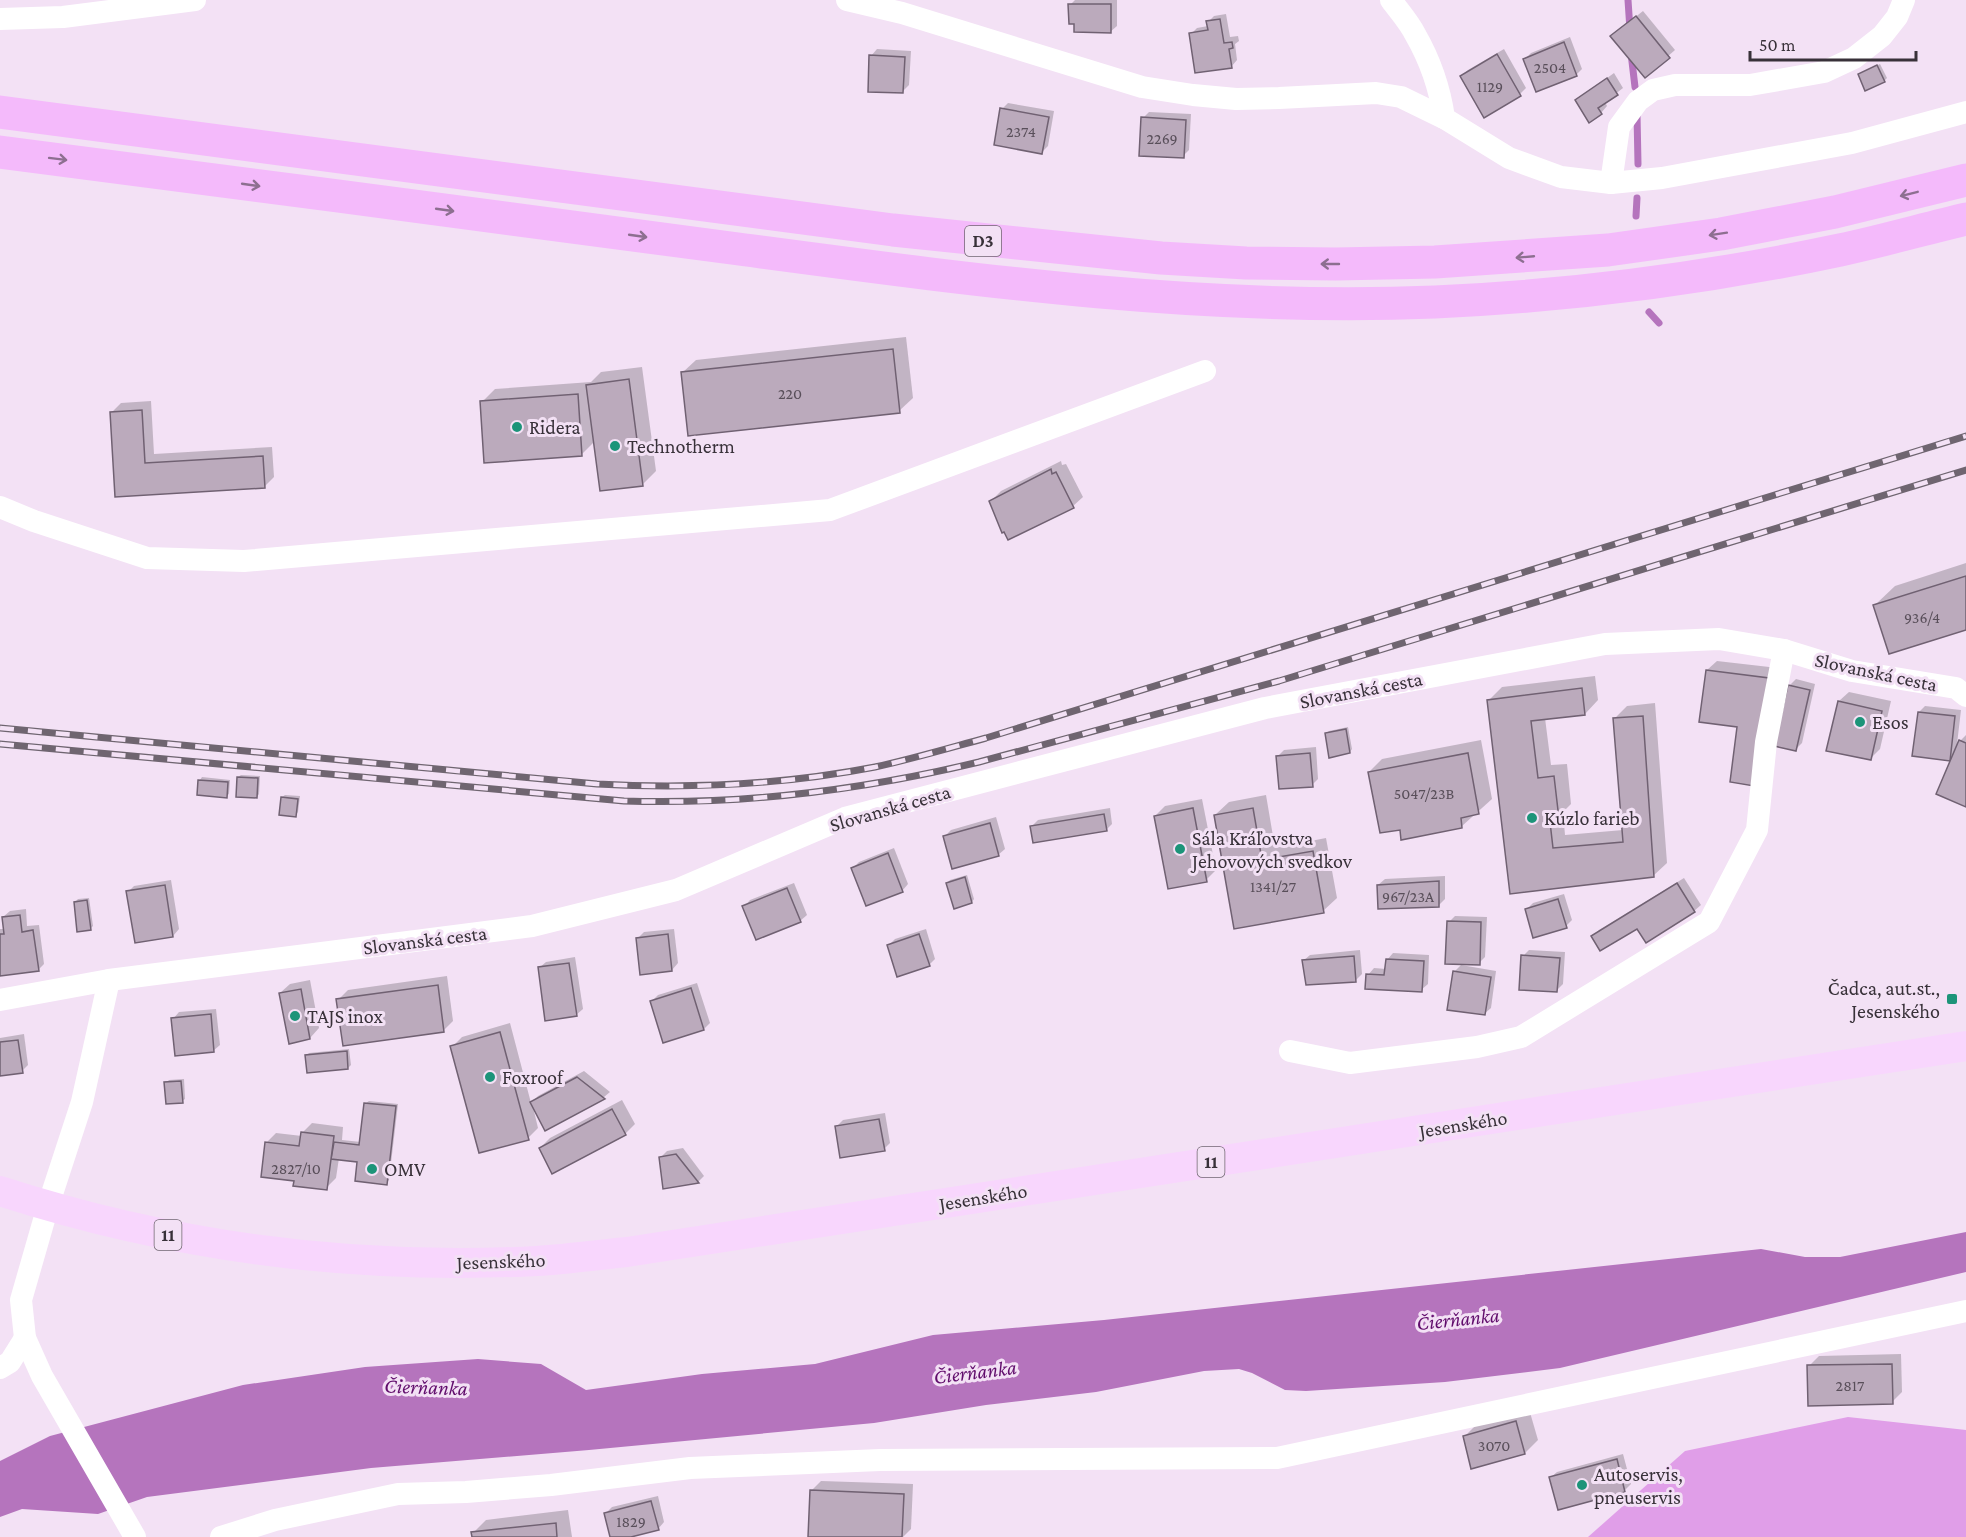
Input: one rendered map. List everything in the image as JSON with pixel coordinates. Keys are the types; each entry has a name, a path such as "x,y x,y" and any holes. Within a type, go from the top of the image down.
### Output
{"highway":[{"name":"D3","path":"0,112 893,230 1149,257 1246,263 1436,262 1608,249 1720,234 1835,212 1966,180"},
{"name":"D3","path":"0,152 884,268 1151,298 1241,302 1435,302 1608,287 1720,273 1842,250 1966,219"}],"main road":[{"name":"Jesenského","path":"0,1191 127,1227 248,1249 366,1261 455,1263 538,1261 627,1252 1966,1046"}],"street":[{"path":"0,19 63,17 195,0"},
{"path":"847,0 902,13 1142,87 1236,99 1376,93 1401,97 1444,118 1509,158 1561,177 1611,183 1662,178 1852,143 1966,112"},
{"path":"1391,0 1415,33 1441,99 1444,118"},
{"path":"1611,183 1619,127 1638,101 1653,90 1675,85 1750,85 1824,72 1854,58 1882,36 1897,17 1904,0"},
{"path":"0,507 34,521 147,558 244,561 830,510 1205,371"},
{"name":"Slovanská cesta","path":"0,1000 109,980 532,926 676,890 845,818 1265,708 1605,644 1719,639 1784,650 1852,671 1956,688 1966,696"},
{"path":"1290,1051 1350,1063 1477,1047 1521,1037 1709,922 1757,830 1766,742 1784,650"},
{"path":"109,980 81,1102 21,1300 25,1338 42,1376 135,1537"},
{"path":"221,1537 275,1520 398,1494 466,1492 551,1485 690,1468 880,1460 1277,1458 1966,1311"},
{"path":"0,1368 10,1362 25,1338"}],"shaded area":[{"path":"1848,1417 1966,1430 1966,1537 1588,1537 1685,1451"}],"water":[{"name":"Čierňanka","path":"1966,1232 1966,1272 1560,1368 1445,1382 1306,1391 1285,1390 1239,1369 1204,1371 1096,1392 986,1405 874,1423 371,1468 147,1497 98,1514 22,1509 0,1517 0,1461 50,1436 243,1385 365,1367 478,1359 541,1364 586,1390 702,1374 815,1364 933,1335 1104,1320 1761,1249 1805,1257 1840,1257"}],"building":[{"path":"1068,4 1111,4 1111,33 1074,32 1074,24 1069,24"},
{"path":"1636,16 1670,58 1645,78 1610,36"},
{"path":"1220,19 1224,43 1232,42 1233,48 1229,49 1232,68 1195,73 1189,33 1208,30 1206,21"},
{"path":"1564,42 1577,76 1536,92 1523,59"},
{"path":"1497,54 1521,96 1484,118 1460,76"},
{"path":"869,55 905,57 903,93 868,92"},
{"path":"1877,65 1885,82 1865,91 1858,74"},
{"path":"1607,78 1618,95 1598,108 1602,114 1589,123 1575,100"},
{"path":"1000,108 1049,117 1042,154 994,145"},
{"path":"1141,117 1186,120 1184,158 1139,156"},
{"path":"893,349 900,413 688,436 681,372"},
{"path":"629,379 643,486 600,491 586,385"},
{"path":"578,394 582,456 484,463 480,401"},
{"path":"142,410 145,463 263,456 265,488 115,497 110,412"},
{"path":"1051,469 1052,474 1056,472 1074,508 1008,540 1004,532 1002,533 989,501"},
{"path":"1966,576 1966,630 1889,654 1873,605"},
{"path":"1706,670 1769,678 1754,786 1730,782 1737,727 1699,722"},
{"path":"1788,685 1810,690 1796,751 1774,746"},
{"path":"1582,688 1585,715 1531,721 1538,778 1554,776 1559,819 1550,822 1553,848 1623,842 1613,718 1643,716 1654,877 1510,894 1487,700"},
{"path":"1838,701 1882,711 1871,760 1826,751"},
{"path":"1918,712 1955,716 1950,761 1912,756"},
{"path":"1346,729 1350,753 1329,758 1325,733"},
{"path":"1959,740 1966,743 1966,807 1936,794"},
{"path":"1310,753 1313,787 1279,789 1276,756"},
{"path":"1468,753 1479,814 1461,818 1462,828 1401,840 1400,830 1380,833 1368,772"},
{"path":"237,777 258,778 257,798 236,797"},
{"path":"198,780 228,782 227,798 197,795"},
{"path":"281,797 298,799 296,817 279,815"},
{"name":"Sála Kráľovstva Jehovových svedkov","path":"1193,808 1207,882 1168,889 1154,816"},
{"path":"1253,808 1262,860 1313,851 1324,913 1234,929 1214,815"},
{"path":"1104,814 1107,831 1033,843 1030,826"},
{"path":"990,823 999,856 952,869 943,836"},
{"path":"888,853 903,892 866,906 851,868"},
{"path":"965,877 972,903 954,909 946,883"},
{"path":"1439,881 1439,907 1378,909 1377,885"},
{"path":"1677,883 1695,912 1646,943 1637,929 1600,951 1591,936"},
{"path":"165,885 173,937 135,943 126,891"},
{"path":"787,888 801,922 756,940 742,906"},
{"path":"1558,899 1567,928 1533,938 1525,909"},
{"path":"87,900 91,930 77,932 74,902"},
{"path":"20,915 22,932 33,930 39,971 0,976 0,934 4,934 2,917"},
{"path":"1447,921 1481,922 1480,965 1445,964"},
{"path":"668,934 672,971 640,975 636,938"},
{"path":"919,934 930,966 897,977 887,945"},
{"path":"1521,955 1560,958 1557,992 1519,990"},
{"path":"1354,956 1356,982 1306,985 1302,960"},
{"path":"1386,959 1424,961 1422,992 1365,989 1366,974 1384,975"},
{"path":"569,963 577,1016 545,1021 538,967"},
{"path":"1453,971 1491,977 1485,1015 1447,1010"},
{"path":"438,985 444,1032 343,1046 336,999"},
{"path":"691,988 704,1030 663,1043 650,1001"},
{"name":"TAJS inox","path":"301,989 310,1039 289,1044 279,993"},
{"path":"211,1014 214,1052 175,1056 171,1018"},
{"path":"500,1032 529,1140 479,1153 450,1046"},
{"path":"18,1040 23,1073 0,1076 0,1042"},
{"path":"347,1051 348,1069 307,1073 305,1055"},
{"path":"577,1077 605,1099 545,1131 530,1102"},
{"path":"181,1081 183,1103 166,1104 164,1082"},
{"path":"364,1103 396,1106 387,1185 355,1181 357,1162 331,1159 334,1142 359,1145"},
{"path":"612,1109 626,1135 552,1174 539,1148"},
{"path":"879,1119 885,1151 840,1158 835,1126"},
{"path":"301,1132 334,1136 327,1190 293,1186 294,1181 261,1177 265,1142 299,1146"},
{"path":"676,1154 699,1183 663,1189 659,1157"},
{"path":"1892,1364 1893,1404 1808,1406 1807,1365"},
{"path":"1516,1421 1525,1454 1471,1469 1463,1436"},
{"path":"1617,1459 1625,1492 1558,1510 1549,1477"},
{"path":"810,1490 904,1494 902,1537 808,1537"},
{"path":"651,1501 659,1530 631,1537 610,1537 604,1513"},
{"path":"556,1523 557,1537 472,1537 471,1532"}],"waterway":[{"path":"1628,0 1630,30"},
{"path":"1631,53 1635,87"},
{"path":"1637,114 1638,164"},
{"path":"1636,216 1637,198"},
{"path":"1649,312 1659,323"}],"railway":[{"path":"0,728 597,784 702,786 771,782 840,773 889,764 986,738 1966,436"},
{"path":"0,744 624,801 714,801 847,788 979,762 1279,681 1966,470"}],"place":[{"name":"Ridera","path":"517,427"},
{"name":"Technotherm","path":"615,446"},
{"name":"Esos","path":"1860,722"},
{"name":"Kúzlo farieb","path":"1532,818"},
{"name":"Sála Kráľovstva Jehovových svedkov","path":"1180,849"},
{"name":"Čadca, aut.st., Jesenského","path":"1952,999"},
{"name":"TAJS inox","path":"295,1016"},
{"name":"Foxroof","path":"490,1077"},
{"name":"OMV","path":"372,1169"},
{"name":"Autoservis, pneuservis","path":"1582,1485"}]}
